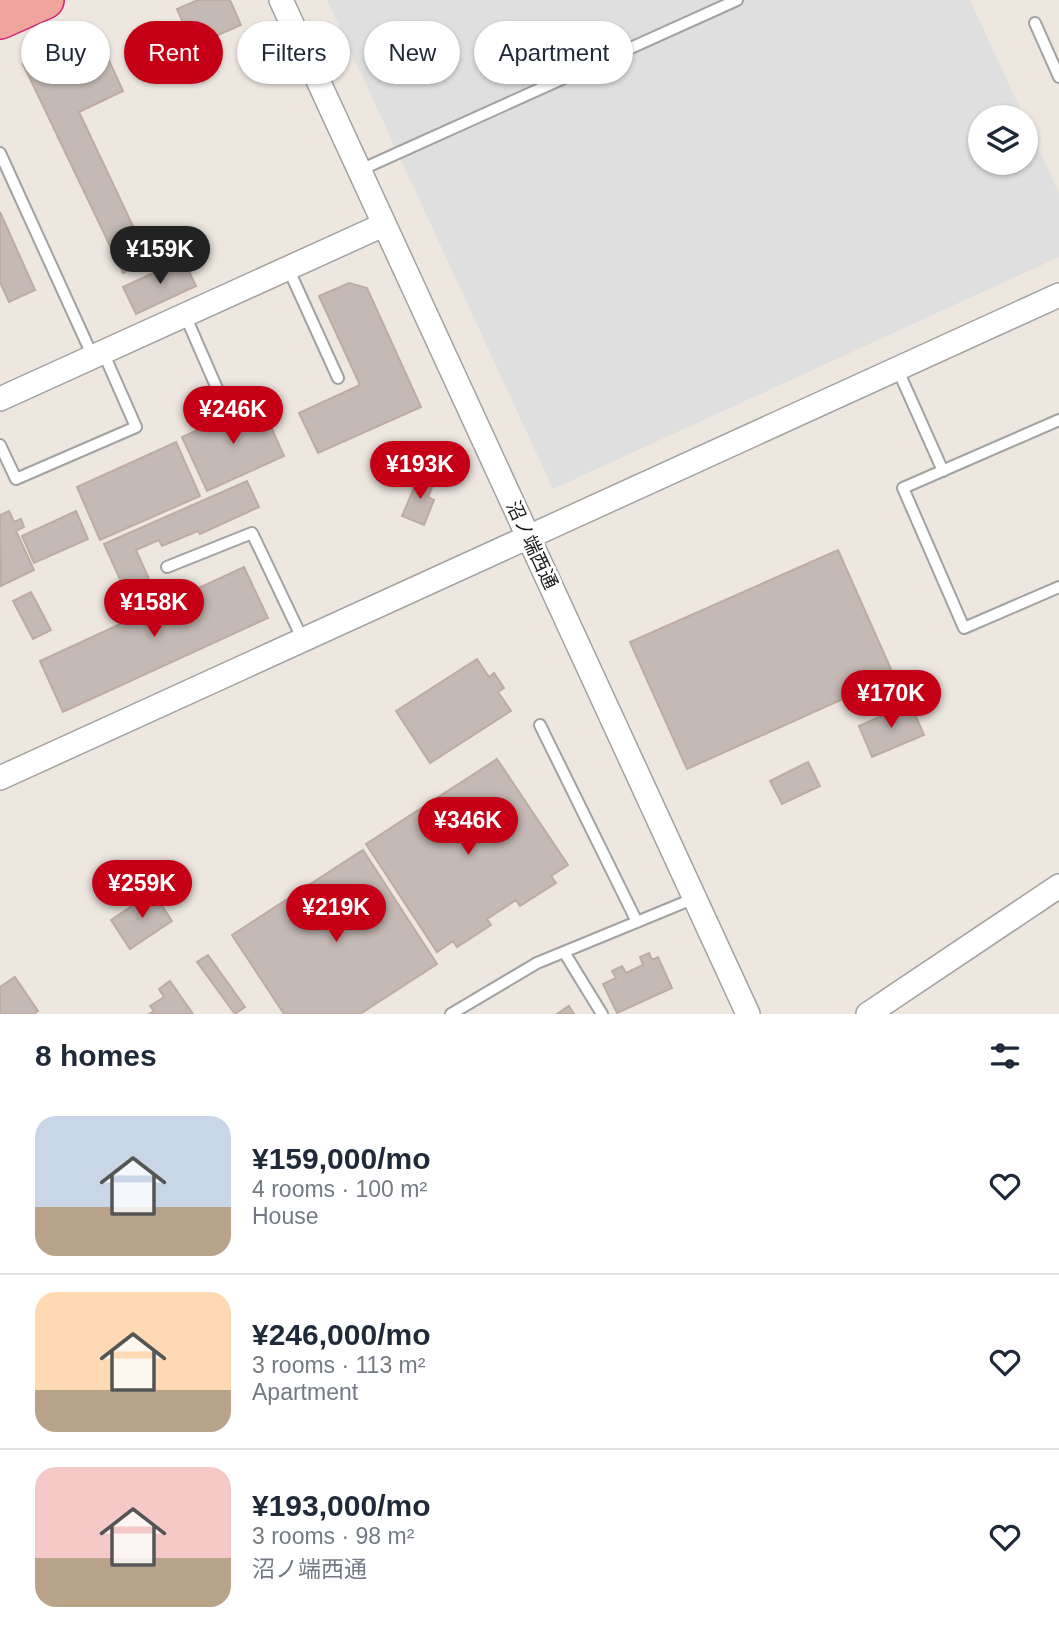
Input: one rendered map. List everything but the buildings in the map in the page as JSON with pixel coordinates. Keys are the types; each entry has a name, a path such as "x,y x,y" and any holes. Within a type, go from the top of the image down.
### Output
{"highway":[{"path":"0,20 45,0"}],"street":[{"name":"沼ノ端西通","path":"281,0 748,1014"},
{"path":"0,399 383,225"},
{"path":"2,772 1059,295"},
{"path":"868,1014 1059,886"}],"lane":[{"path":"358,171 737,0"},
{"path":"1035,23 1059,78"},
{"path":"0,153 136,427 16,479 0,444"},
{"path":"288,268 338,378"},
{"path":"185,315 219,393"},
{"path":"897,368 943,471"},
{"path":"1059,420 903,488 964,628 1059,587"},
{"path":"167,567 251,533 302,638"},
{"path":"540,725 638,922"},
{"path":"451,1014 537,963 695,898"},
{"path":"564,952 602,1014"}],"shaded area":[{"path":"327,0 970,0 1018,105 968,105 968,175 1038,175 1038,147 1059,193 1059,257 553,489 366,84 460,84 460,21 364,21 364,80 350,50 350,21 337,21"}]}
